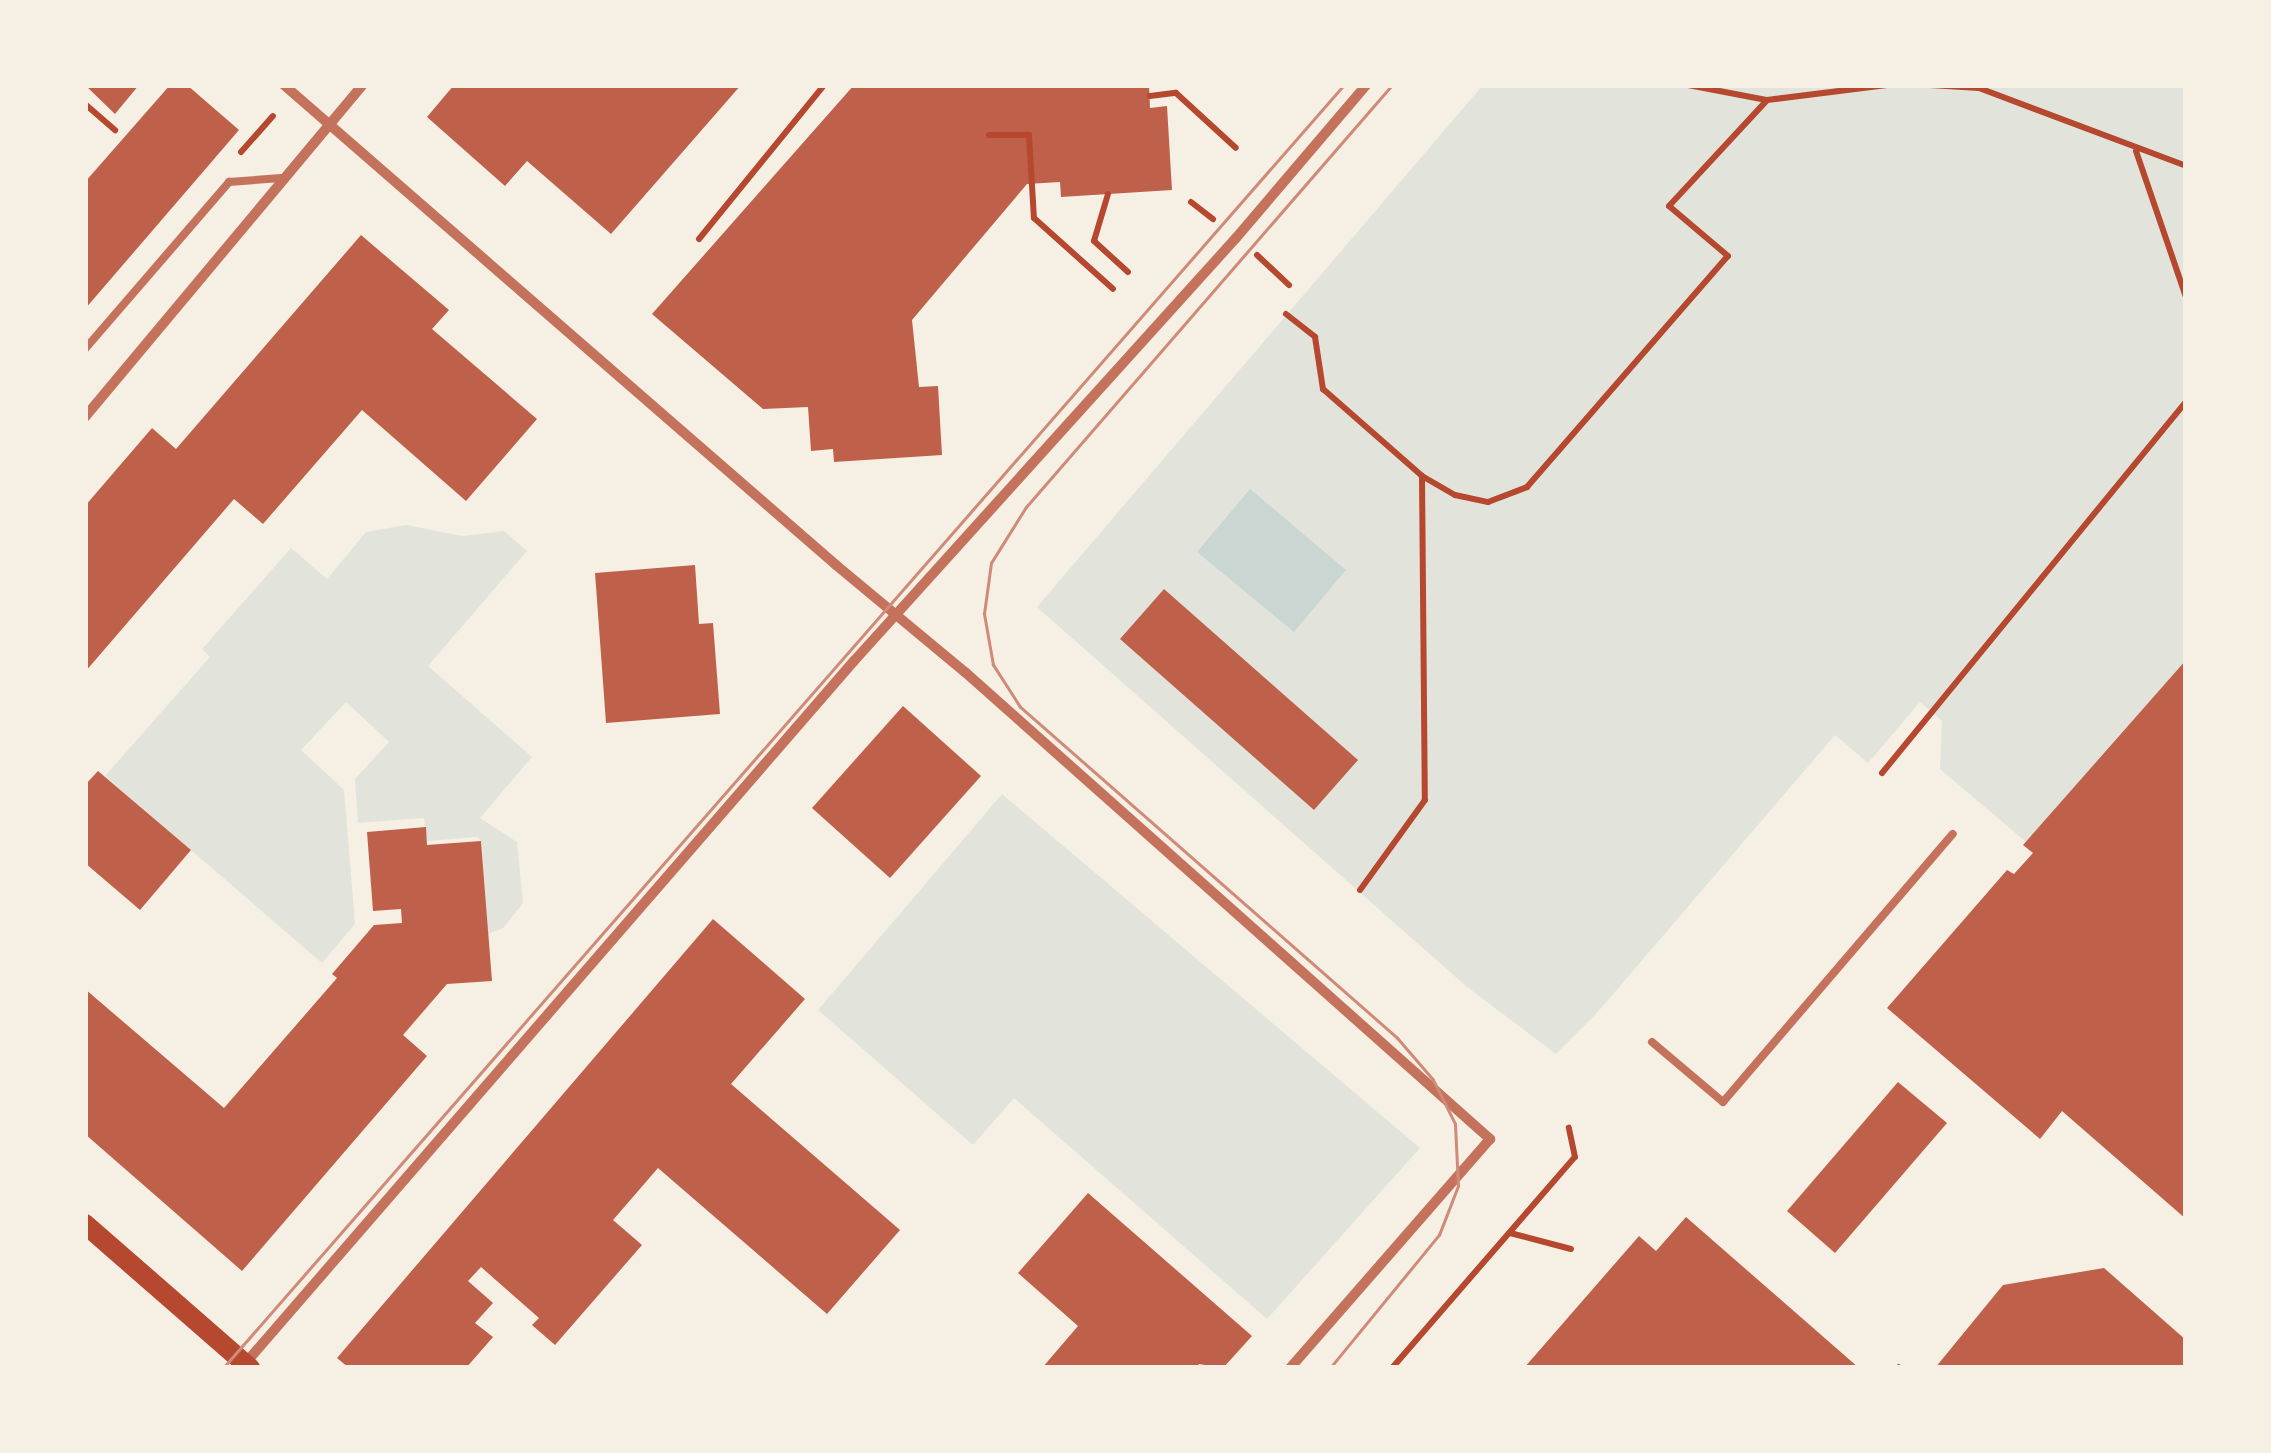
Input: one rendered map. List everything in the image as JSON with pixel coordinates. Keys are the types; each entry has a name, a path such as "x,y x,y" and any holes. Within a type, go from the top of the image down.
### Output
{"main road":[{"path":"85,1224 246,1367"}],"street":[{"path":"284,85 965,672 1490,1139 1290,1368"},
{"path":"85,417 281,178 363,85"},
{"path":"246,1367 896,616 1223,253 1366,85"}],"lane":[{"path":"85,350 228,182 281,178"},
{"path":"1652,1042 1722,1102 1953,834"}],"path":[{"path":"698,238 824,85"},
{"path":"1688,85 1767,100 1887,85"},
{"path":"1930,85 1984,87 2136,151 2186,166"},
{"path":"1150,96 1176,93 1236,148"},
{"path":"1286,314 1316,336 1323,389 1422,476 1456,495 1488,502 1527,488 1728,256 1669,206 1767,100"},
{"path":"85,104 116,130"},
{"path":"989,136 1029,134 1034,218 1114,289"},
{"path":"2136,151 2186,296"},
{"path":"1108,194 1094,241 1128,272"},
{"path":"1882,773 2186,401"},
{"path":"1360,890 1424,800 1422,476"},
{"path":"1392,1368 1575,1158 1569,1128"},
{"path":"1510,1233 1571,1249"}],"shaded area":[{"path":"1483,85 2186,85 2186,660 2026,842 1940,769 1942,721 1920,702 1868,763 1835,735 1596,1014 1556,1054 1467,987 1037,607"},
{"path":"1250,489 1346,570 1294,632 1197,552"},
{"path":"406,525 462,536 504,531 527,551 428,666 532,757 480,818 517,842 523,903 503,928 488,934 482,842 477,837 427,841 424,818 358,823 355,779 389,742 346,702 301,750 344,790 355,924 322,963 105,776 210,657 202,649 291,548 327,579 366,532"},
{"path":"1002,794 1420,1148 1267,1319 1014,1098 973,1145 818,1010"}],"building":[{"path":"85,85 139,85 115,114"},
{"path":"170,85 187,85 239,130 85,309 85,182"},
{"path":"454,85 741,85 611,234 527,161 505,186 427,117"},
{"path":"854,85 1149,85 1150,108 1167,106 1172,190 1061,197 1060,182 1027,184 912,320 919,387 938,386 942,455 834,462 833,449 811,451 808,407 763,409 652,314"},
{"path":"361,235 449,310 432,329 537,419 466,501 362,410 263,524 234,499 85,672 85,506 152,428 176,449"},
{"path":"695,565 699,624 713,623 720,714 606,723 595,573"},
{"path":"1164,589 1358,760 1314,810 1120,639"},
{"path":"2186,660 2186,1219 2062,1111 2040,1139 1887,1008 2007,870 2014,874 2033,853 2023,845"},
{"path":"903,706 981,776 890,878 812,808"},
{"path":"98,771 191,850 140,910 85,863 85,785"},
{"path":"426,827 427,845 481,841 492,981 447,984 403,1035 427,1056 242,1271 85,1134 85,989 224,1108 337,978 332,974 374,925 402,923 401,909 373,911 367,832"},
{"path":"713,919 805,999 731,1084 900,1230 827,1314 658,1168 613,1220 642,1245 555,1345 532,1325 539,1318 481,1267 468,1281 493,1303 475,1323 493,1337 466,1368 349,1368 337,1358"},
{"path":"1898,1082 1947,1123 1835,1253 1787,1211"},
{"path":"1088,1193 1252,1336 1223,1368 1199,1364 1196,1368 1042,1368 1078,1326 1018,1273"},
{"path":"1686,1217 1859,1368 1524,1368 1639,1236 1656,1251"},
{"path":"2104,1268 2186,1340 2186,1368 1935,1368 2003,1285"}],"tram line":[{"path":"223,1368 1344,85"},
{"path":"1330,1368 1439,1235 1458,1186 1455,1124 1433,1080 1397,1038 1020,707 993,665 984,614 991,563 1026,507 1392,85"}]}
